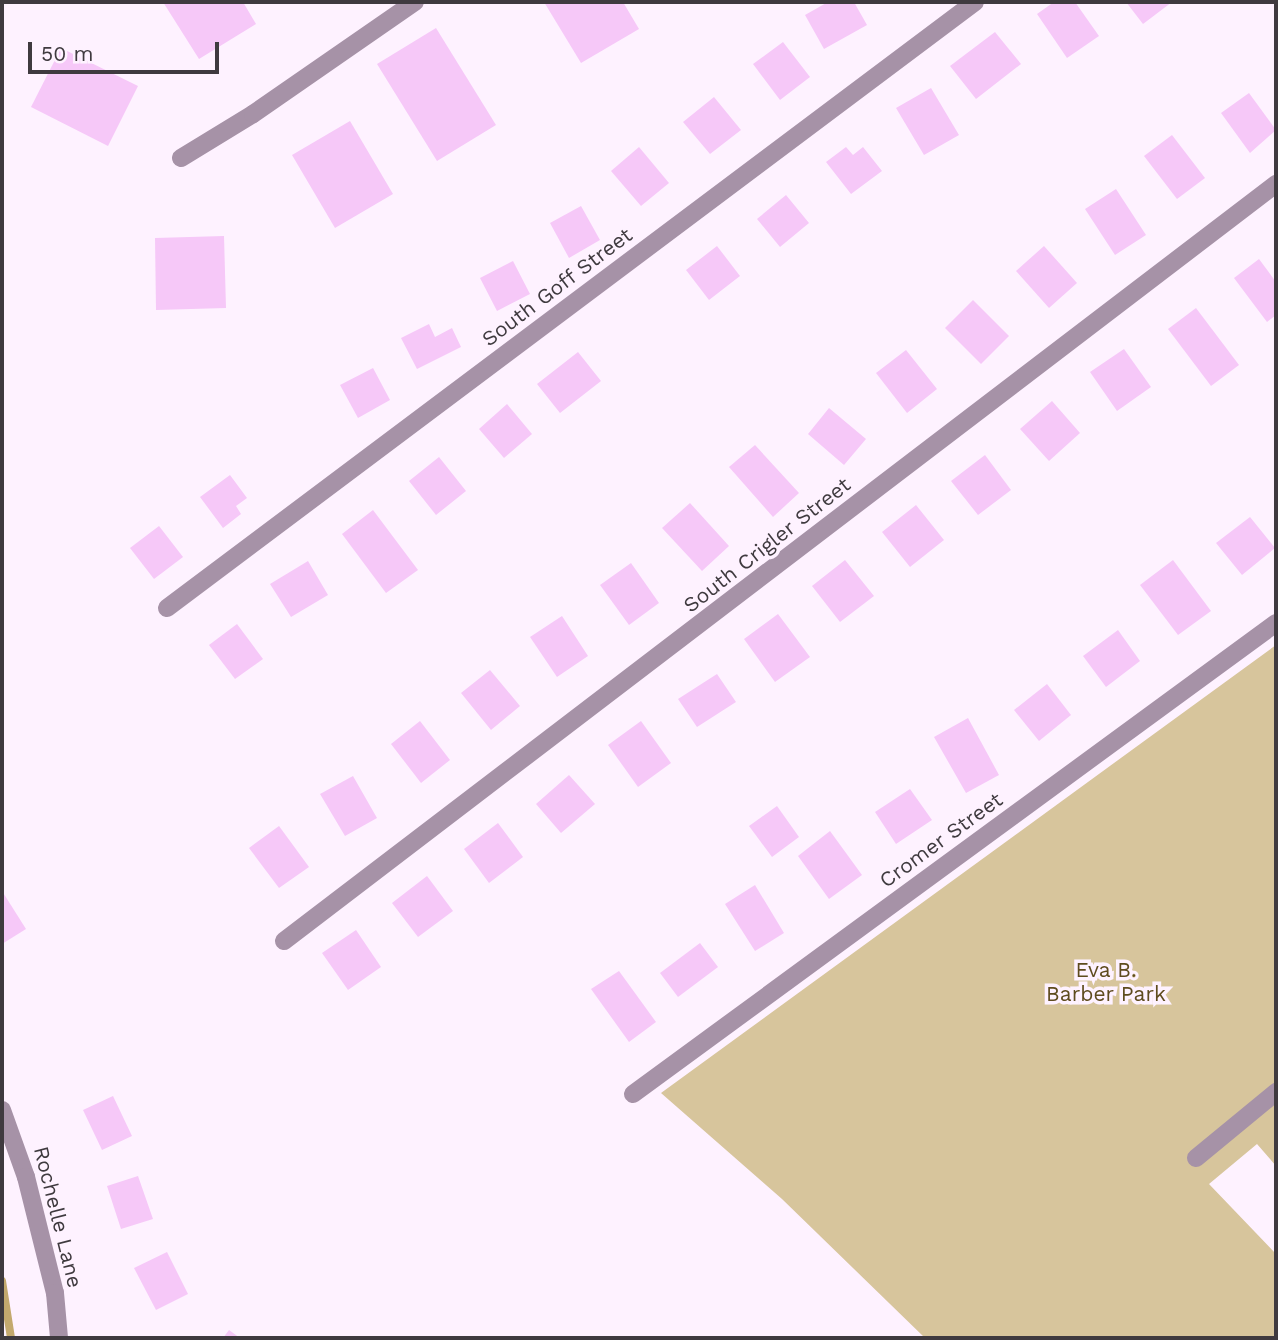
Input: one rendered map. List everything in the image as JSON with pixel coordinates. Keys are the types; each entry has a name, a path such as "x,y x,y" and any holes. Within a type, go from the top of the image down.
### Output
{"street":[{"path":"181,158 253,114 415,2"},
{"name":"South Goff Street","path":"167,608 975,2"},
{"name":"South Crigler Street","path":"284,941 1276,184"},
{"name":"Cromer Street","path":"633,1094 1276,623"},
{"path":"1196,1158 1276,1092"},
{"name":"Rochelle Lane","path":"2,1110 26,1177 48,1267 58,1338"}],"green space":[{"name":"Eva B. Barber Park","path":"1276,645 1276,1166 1257,1144 1209,1184 1276,1254 1276,1338 925,1338 782,1199 661,1093"}],"building":[{"path":"163,2 243,2 256,24 199,59"},
{"path":"544,2 623,2 639,29 581,63"},
{"path":"828,2 854,2 867,25 824,49 805,15"},
{"path":"1054,2 1075,2 1099,36 1067,58 1037,14"},
{"path":"1126,2 1172,2 1143,24"},
{"path":"436,28 496,125 437,161 377,64"},
{"path":"995,32 1021,64 976,99 950,66"},
{"path":"783,42 810,77 780,100 753,64"},
{"path":"61,48 138,86 108,146 31,107"},
{"path":"931,88 959,135 924,155 896,108"},
{"path":"1249,93 1276,130 1250,153 1221,113"},
{"path":"714,97 741,130 710,154 683,122"},
{"path":"350,121 393,194 335,228 292,155"},
{"path":"1172,135 1205,178 1177,199 1144,156"},
{"path":"639,147 669,183 641,206 611,171"},
{"path":"846,147 853,155 863,147 882,171 851,194 826,162"},
{"path":"1116,189 1146,235 1115,255 1085,209"},
{"path":"786,195 809,223 780,247 757,219"},
{"path":"581,206 600,240 569,258 550,223"},
{"path":"224,236 226,308 156,310 155,238"},
{"path":"717,246 740,276 709,300 686,270"},
{"path":"1044,246 1077,283 1049,308 1016,271"},
{"path":"1259,259 1276,282 1276,315 1267,322 1234,278"},
{"path":"513,261 530,294 497,311 480,278"},
{"path":"973,300 1009,336 981,364 945,328"},
{"path":"1196,308 1239,365 1211,386 1168,329"},
{"path":"429,324 435,337 452,328 461,347 417,369 401,338"},
{"path":"1124,349 1151,387 1117,411 1090,372"},
{"path":"906,350 937,389 907,413 876,373"},
{"path":"578,352 601,381 560,413 537,384"},
{"path":"373,368 390,400 358,418 340,385"},
{"path":"1052,401 1080,433 1049,461 1020,429"},
{"path":"507,404 532,434 504,458 479,429"},
{"path":"829,408 866,439 844,465 808,434"},
{"path":"755,445 799,493 773,517 729,467"},
{"path":"985,455 1011,490 978,515 951,481"},
{"path":"439,457 466,491 436,515 409,481"},
{"path":"230,475 247,498 236,506 241,514 223,528 200,497"},
{"path":"690,503 729,546 702,571 662,528"},
{"path":"916,505 944,540 910,567 882,532"},
{"path":"373,510 418,570 386,593 342,534"},
{"path":"1250,517 1275,548 1242,575 1216,543"},
{"path":"159,526 183,557 154,579 130,548"},
{"path":"845,560 874,596 840,622 812,586"},
{"path":"1173,560 1211,611 1178,635 1140,585"},
{"path":"308,561 328,595 291,617 270,584"},
{"path":"631,563 659,603 629,625 600,585"},
{"path":"778,614 810,657 775,682 744,639"},
{"path":"562,616 588,656 557,677 530,637"},
{"path":"237,624 263,659 235,679 209,645"},
{"path":"1118,630 1140,661 1106,687 1083,656"},
{"path":"490,670 520,706 491,730 461,693"},
{"path":"717,674 736,702 697,727 678,699"},
{"path":"1047,684 1071,715 1039,741 1014,710"},
{"path":"968,718 999,775 966,793 934,737"},
{"path":"420,721 450,760 421,783 391,744"},
{"path":"641,721 671,763 638,787 608,745"},
{"path":"569,775 595,804 561,833 536,804"},
{"path":"353,776 377,818 345,836 320,794"},
{"path":"910,789 932,820 896,844 875,812"},
{"path":"777,806 799,837 772,857 749,826"},
{"path":"498,823 523,857 489,883 464,849"},
{"path":"279,826 309,867 279,888 249,848"},
{"path":"830,831 862,875 829,899 798,856"},
{"path":"427,876 453,911 418,937 392,903"},
{"path":"755,885 784,933 755,951 725,904"},
{"path":"2,891 26,929 2,944"},
{"path":"356,930 381,967 348,990 322,953"},
{"path":"700,943 718,967 678,997 660,973"},
{"path":"619,971 656,1022 629,1042 591,989"},
{"path":"113,1096 132,1136 102,1150 83,1110"},
{"path":"138,1176 153,1219 121,1229 107,1186"},
{"path":"167,1252 188,1294 156,1310 134,1268"},
{"path":"229,1330 240,1338 223,1338"}],"waterway":[{"path":"2,1281 11,1338"}]}
